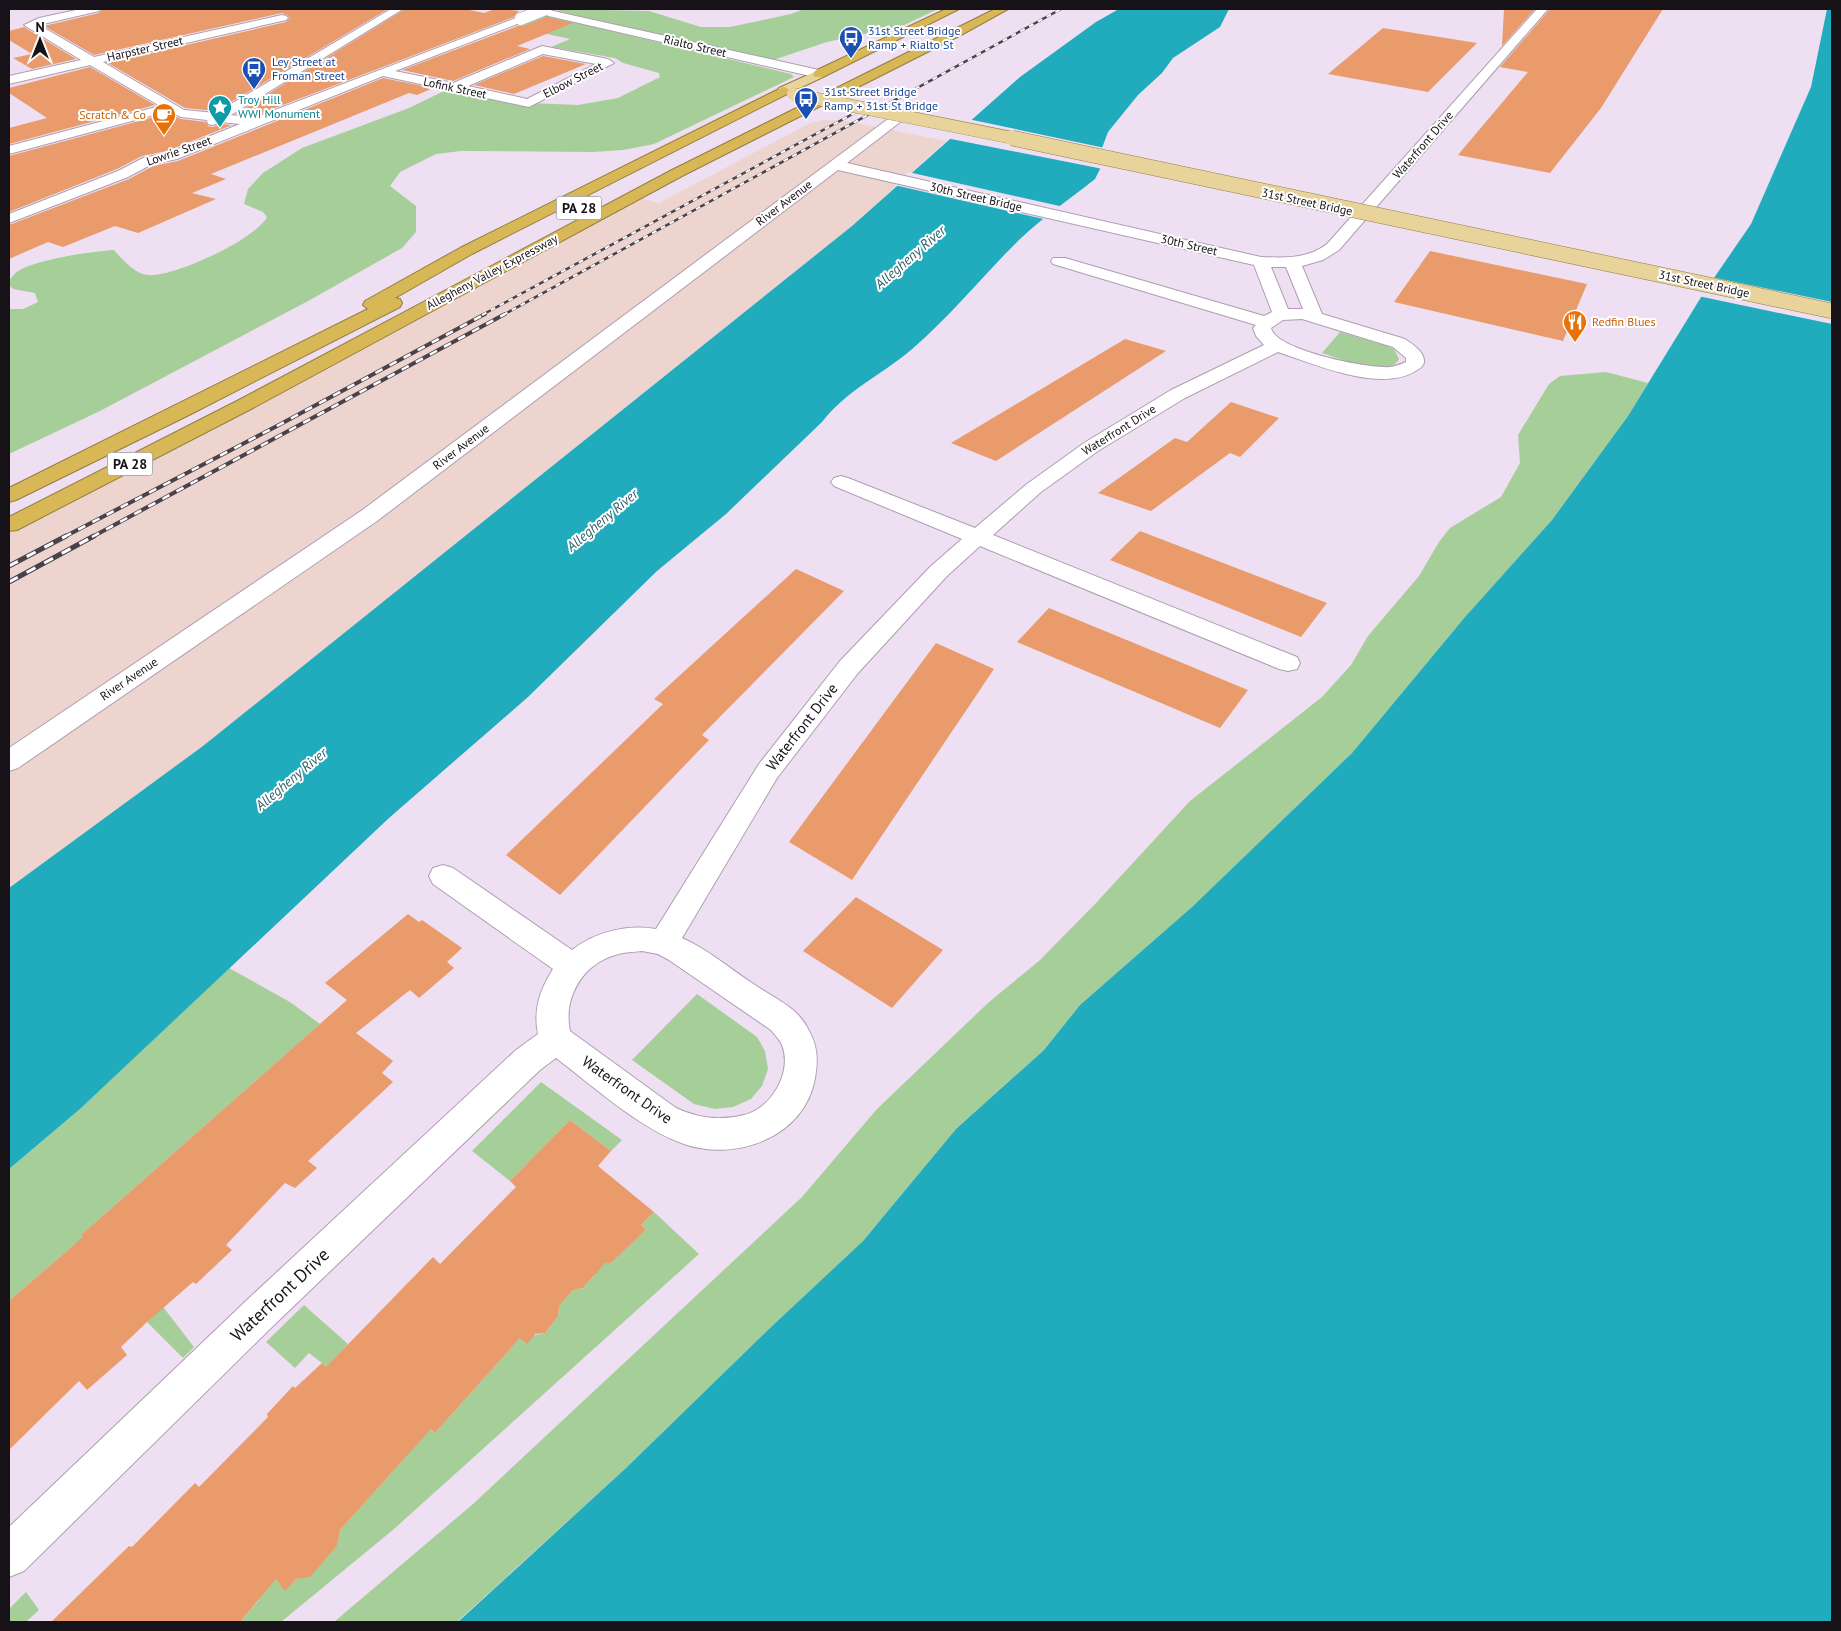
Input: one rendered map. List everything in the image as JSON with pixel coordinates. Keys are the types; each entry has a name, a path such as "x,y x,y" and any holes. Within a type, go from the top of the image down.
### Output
{"highway":[{"path":"819,74 954,9"},
{"name":"Allegheny Valley Expressway","path":"9,496 182,411 751,121 978,9"},
{"path":"910,70 1009,11"},
{"name":"Allegheny Valley Expressway","path":"9,525 250,401 633,196 1009,11"},
{"path":"182,411 466,251 788,93"},
{"path":"250,401 480,294 806,120 866,94"}],"main road":[{"path":"788,93 819,74"},
{"name":"31st Street Bridge","path":"788,93 1052,146 1832,311"}],"street":[{"path":"95,9 30,25 181,113 255,122"},
{"name":"Rialto Street","path":"531,9 819,74"},
{"name":"Lowrie Street","path":"9,219 123,174 148,161 172,156 546,9"},
{"name":"Waterfront Drive","path":"1261,262 1292,262 1312,259 1326,254 1543,9"},
{"path":"148,161 392,10"},
{"name":"Harpster Street","path":"9,80 282,18"},
{"name":"Elbow Street","path":"453,88 542,50 608,63 529,103"},
{"name":"Lofink Street","path":"382,72 529,103"},
{"path":"9,150 171,107"},
{"name":"River Avenue","path":"9,761 369,516 901,116"},
{"name":"30th Street Bridge","path":"835,165 1116,228"},
{"name":"30th Street","path":"1116,228 1261,262"},
{"path":"1059,261 1265,322"},
{"path":"1261,262 1282,315"},
{"path":"1292,262 1315,317"},
{"path":"1303,314 1399,343 1415,357 1415,364 1409,369 1398,373 1381,374 1359,371 1276,346 1262,333 1262,328 1265,322 1271,318 1282,315 1303,314"},
{"name":"Waterfront Drive","path":"663,943 768,771 849,667 939,571 1034,488 1091,447 1178,394 1276,346"},
{"path":"841,482 1288,663"},
{"path":"443,876 573,967"},
{"name":"Waterfront Drive","path":"642,938 663,943 680,951 782,1020 797,1039 802,1061 797,1088 780,1112 752,1130 719,1135 686,1129 664,1119 556,1039 552,1024 552,1008 556,992 573,967 604,946 642,938"},
{"name":"Waterfront Drive","path":"9,1556 261,1312 528,1060 556,1039"}],"shaded area":[{"path":"823,120 846,121 946,141 852,226 203,746 9,888 9,525 62,499 633,196 659,203 810,123"}],"green space":[{"path":"562,9 649,11 701,27 730,27 791,14 804,9 938,9 902,26 827,42 773,60 557,11"},
{"path":"544,15 791,74 794,77 654,144 623,150 593,152 461,151 436,154 400,172 390,186 416,206 416,232 402,248 310,300 100,411 9,454 9,309 23,309 38,302 35,293 13,289 9,285 9,281 16,273 49,260 78,254 114,250 133,269 147,275 159,274 193,264 231,246 247,236 260,226 267,217 263,212 244,204 248,189 263,173 302,148 409,108 444,91 460,89 529,103 578,105 618,98 660,77 659,73 623,63 615,58 551,47 570,39 515,27"},
{"path":"1340,332 1394,349 1399,359 1393,365 1374,367 1322,353"},
{"path":"1606,372 1648,383 1628,416 1552,520 1465,617 1352,753 1192,907 1080,1005 1044,1050 956,1129 863,1241 626,1468 457,1622 334,1622 473,1504 802,1197 877,1109 989,1002 1039,961 1096,903 1190,801 1322,697 1351,665 1368,636 1419,576 1439,542 1450,528 1501,497 1520,463 1518,435 1549,384 1560,376"},
{"path":"229,968 290,1002 320,1024 81,1235 158,1304 160,1303 194,1347 183,1358 75,1244 9,1301 9,1169 80,1109"},
{"path":"697,994 757,1037 765,1051 768,1069 762,1086 751,1099 733,1107 715,1109 694,1104 632,1060"},
{"path":"541,1082 622,1140 611,1151 570,1120 510,1181 472,1151"},
{"path":"654,1212 699,1254 394,1529 281,1622 240,1622 259,1600 263,1584 272,1574 285,1590 296,1579 310,1576 337,1546 340,1530 410,1452 322,1363 309,1353 295,1368 266,1342 304,1305 348,1344 337,1356 408,1430 419,1418 435,1433 520,1338 545,1333 558,1316 559,1306 573,1290 583,1288 594,1276 595,1267 602,1258 610,1264 646,1230 641,1225"},
{"path":"26,1592 39,1610 26,1622 9,1622 9,1609"}],"water":[{"name":"Allegheny River","path":"1119,9 1229,9 1220,27 1173,58 1162,73 1138,95 1108,132 1102,148 1100,169 1095,179 1020,239 926,337 842,401 726,514 657,571 528,697 389,818 80,1109 9,1169 9,888 203,746 852,226 1020,77 1096,22"},
{"path":"1827,9 1832,9 1832,1622 458,1622 626,1468 863,1241 956,1129 1044,1050 1080,1005 1192,907 1352,753 1465,617 1552,520 1628,416 1703,294 1751,224 1811,87"}],"pier":[{"path":"968,119 1105,148 1103,169 946,138"},
{"path":"908,172 1064,207 1048,220 894,185"},
{"path":"1711,277 1832,302 1832,324 1698,296"}],"building":[{"path":"102,9 388,9 216,111 185,108 108,63 286,22 290,18 287,15 282,13 94,55 44,26 99,13"},
{"path":"405,9 464,9 484,13 495,9 519,11 514,17 254,116 236,114"},
{"path":"1504,9 1535,9 1502,46"},
{"path":"1550,9 1663,9 1601,108 1550,173 1458,155 1528,72 1500,67"},
{"path":"546,17 573,23 517,46 530,49 453,81 402,70 518,26 524,26"},
{"path":"24,27 76,59 32,69 13,58 32,54 9,40 9,31"},
{"path":"1383,28 1477,43 1428,92 1328,74"},
{"path":"543,56 586,64 514,94 474,85"},
{"path":"90,67 155,105 9,144 9,128 47,118 9,93 9,88"},
{"path":"383,78 433,88 417,95 409,93 211,174 226,179 192,193 216,199 138,233 115,226 63,247 48,242 9,259 9,225 129,179 153,166 178,161"},
{"path":"169,113 181,119 206,122 208,126 213,127 221,124 232,125 167,151 142,156 117,169 9,212 9,156"},
{"path":"1430,251 1587,284 1563,341 1394,302"},
{"path":"1125,339 1166,351 996,461 951,443"},
{"path":"1231,402 1279,418 1240,457 1230,453 1151,511 1098,493 1175,438 1187,442"},
{"path":"1140,531 1327,603 1301,637 1110,560"},
{"path":"796,569 844,591 702,735 709,740 560,895 506,855 663,704 654,699"},
{"path":"1049,608 1248,690 1220,728 1017,642"},
{"path":"936,643 994,669 852,880 789,842"},
{"path":"856,897 943,950 892,1008 803,951"},
{"path":"408,914 419,922 422,920 462,948 447,962 454,968 419,998 410,990 356,1033 393,1061 382,1073 393,1082 308,1161 317,1168 295,1188 285,1183 226,1245 232,1250 196,1284 193,1282 121,1347 127,1355 87,1390 79,1381 9,1450 9,1301 347,1000 325,983"},
{"path":"570,1120 611,1151 598,1166 654,1212 641,1225 646,1230 610,1264 606,1262 583,1288 573,1290 559,1306 558,1316 545,1333 535,1334 527,1344 520,1338 435,1433 431,1429 340,1530 337,1546 310,1577 296,1579 285,1591 276,1579 240,1622 51,1622 129,1546 132,1547 195,1483 199,1487 268,1417 267,1414 293,1386 295,1388 322,1363 326,1367 433,1257 440,1264 516,1187 510,1181"}],"railway":[{"path":"503,315 1061,9"},
{"path":"482,315 873,103"},
{"path":"64,537 277,426 485,314"},
{"path":"92,537 505,314"},
{"path":"9,566 66,536"},
{"path":"9,582 94,536"}],"place":[{"name":"31st Street Bridge Ramp + Rialto St","path":"851,59"},
{"name":"Ley Street at Froman Street","path":"254,90"},
{"name":"31st Street Bridge Ramp + 31st St Bridge","path":"806,120"},
{"name":"Troy Hill WWI Monument","path":"220,128"},
{"name":"Scratch & Co","path":"164,136"},
{"name":"Redfin Blues","path":"1575,343"}]}
